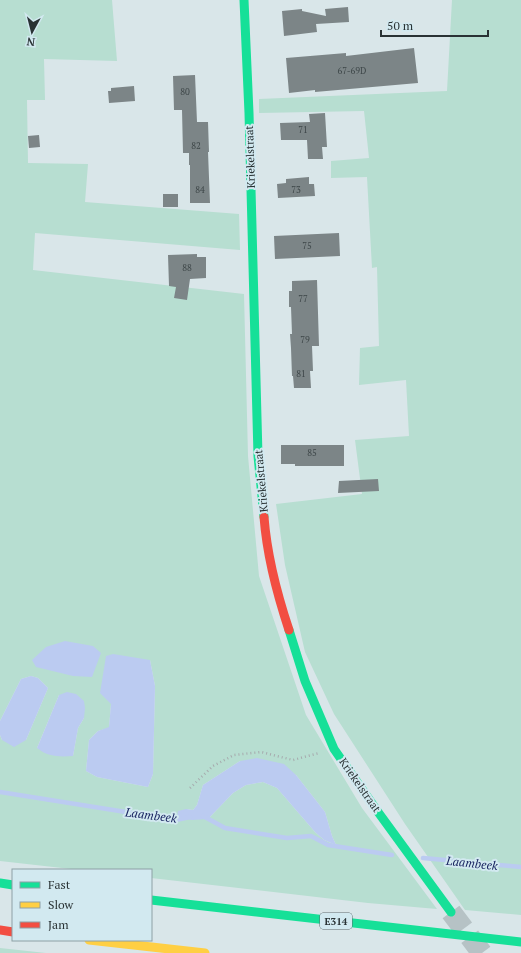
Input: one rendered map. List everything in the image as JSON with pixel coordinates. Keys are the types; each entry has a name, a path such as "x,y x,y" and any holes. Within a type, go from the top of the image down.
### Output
{"main road":[{"name":"Kriekelstraat","path":"244,0 249,113 258,456 266,541 282,608 305,681 334,749 378,812 452,912"},
{"path":"0,883 12,885"},
{"name":"E314","path":"152,900 521,942"},
{"path":"0,930 12,932"},
{"path":"98,941 205,953"}],"path":[{"path":"190,788 213,766 234,755 261,752 293,760 334,749"}],"green space":[{"path":"0,0 112,0 117,61 44,59 45,100 27,100 28,163 88,164 85,202 239,214 240,250 35,233 33,270 244,294 248,456 259,576 306,715 362,808 437,909 368,903 152,878 152,869 71,869 0,861 0,735 2,740 26,740 48,688 38,678 31,676 21,679 0,721","holes":["150,660 155,686 153,774 148,787 97,777 86,771 89,740 98,731 109,728 111,704","59,695 84,718 78,728 73,756 37,748","240,761 296,775 325,812 336,845 324,840 315,832 277,788 263,782 246,785 233,793 208,819 186,809 193,810 197,805 203,785"]},
{"path":"452,0 521,0 521,915 465,910 405,824 334,714 305,652 285,565 276,504 362,494 355,440 409,436 406,380 359,385 360,348 379,346 377,267 372,268 367,177 331,178 331,161 369,158 364,111 259,113 259,99 447,91"},
{"path":"0,948 46,953 0,953"}],"water":[{"path":"65,641 93,646 101,653 92,677 73,676 36,667 32,660 46,647"},
{"path":"113,654 150,660 155,686 153,774 148,787 97,777 86,771 89,740 98,731 109,727 111,704 100,693 106,656"},
{"path":"31,676 38,678 48,688 26,740 14,747 2,740 0,735 0,721 21,679"},
{"path":"67,692 76,694 84,701 84,718 78,728 73,756 50,755 37,748 59,695"},
{"path":"257,758 284,764 296,775 325,812 336,845 324,840 315,832 277,788 263,782 246,785 233,793 208,819 192,820 177,817 178,811 186,809 193,810 197,805 203,785 240,761"}],"building":[{"path":"348,7 349,22 316,24 317,32 284,36 282,11 302,9 302,11 326,16 325,9"},
{"path":"414,48 418,83 289,93 286,58 346,53 346,56"},
{"path":"195,75 197,122 208,122 210,203 190,203 189,153 183,153 182,110 174,110 173,76"},
{"path":"134,86 135,101 109,103 108,91 111,91 111,88"},
{"path":"325,113 327,147 322,147 323,159 308,159 307,140 281,140 280,123 310,122 309,114"},
{"path":"39,135 40,147 29,148 28,136"},
{"path":"309,177 309,184 314,184 315,196 278,198 277,184 286,183 286,179"},
{"path":"163,194 178,194 178,207 163,207"},
{"path":"339,233 340,256 275,259 274,236"},
{"path":"197,254 197,257 206,257 206,278 190,279 187,300 174,298 176,287 169,286 168,255"},
{"path":"317,280 319,346 312,346 313,371 310,371 311,388 294,388 292,376 290,334 292,334 289,291 292,291 292,281"},
{"path":"281,445 344,445 344,466 295,466 295,464 281,464"},
{"path":"378,479 379,491 338,493 339,481"}],"waterway":[{"name":"Laambeek","path":"0,792 176,820 190,817"},
{"name":"Laambeek","path":"203,816 225,828 287,838 311,836 328,845 392,855"},
{"name":"Laambeek","path":"423,858 521,867"}],"tunnel":[{"path":"451,912 482,953"}],"traffic: fast":[{"path":"244,0 249,113 258,456 264,517"},
{"path":"289,630 305,681 334,749 451,912"},
{"path":"0,883 12,885"},
{"path":"152,900 521,942"}],"traffic: slow":[{"path":"98,941 205,953"}],"traffic: jam":[{"path":"264,517 267,546 273,575 289,630"},
{"path":"0,930 12,932"}]}
